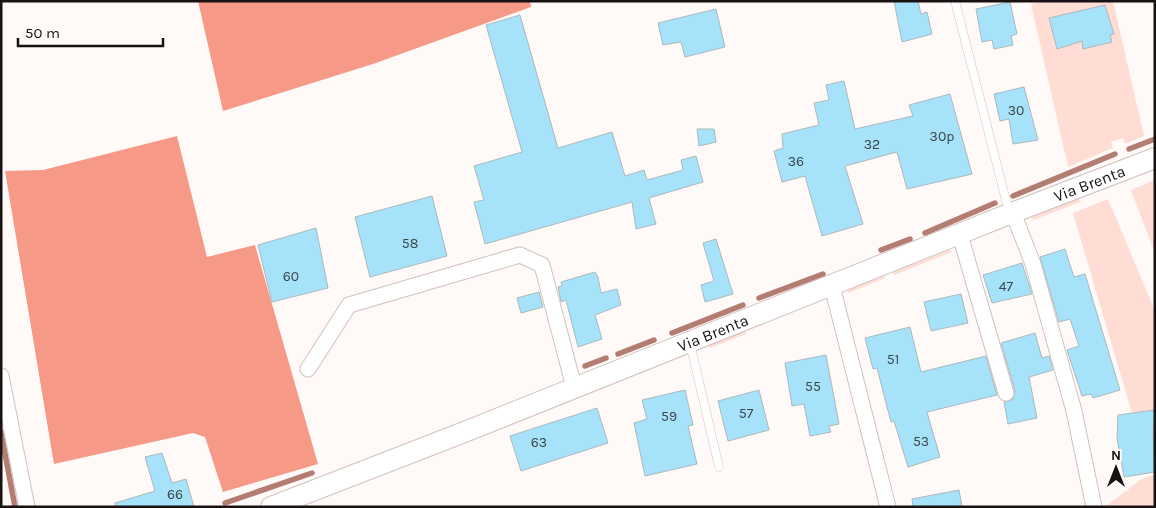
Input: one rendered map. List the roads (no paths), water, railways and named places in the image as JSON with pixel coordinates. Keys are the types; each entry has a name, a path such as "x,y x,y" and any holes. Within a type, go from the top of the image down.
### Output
{"street":[{"name":"Via Brenta","path":"272,507 449,439 574,387 960,235 1011,213 1155,158"},
{"path":"1011,213 1033,264 1071,402 1094,507"},
{"path":"960,235 1006,393"},
{"path":"308,369 348,305 520,255 542,265 574,387"},
{"path":"836,284 888,507"},
{"path":"1,376 27,507"}],"lane":[{"path":"955,1 1011,213"},
{"path":"690,342 719,467"}],"waterway":[{"path":"1129,149 1155,139"},
{"path":"1013,196 1115,154"},
{"path":"925,233 995,203"},
{"path":"881,250 910,239"},
{"path":"759,298 823,274"},
{"path":"672,333 743,305"},
{"path":"618,354 654,340"},
{"path":"585,366 606,358"},
{"path":"1,432 15,507"},
{"path":"225,503 312,473"}]}
